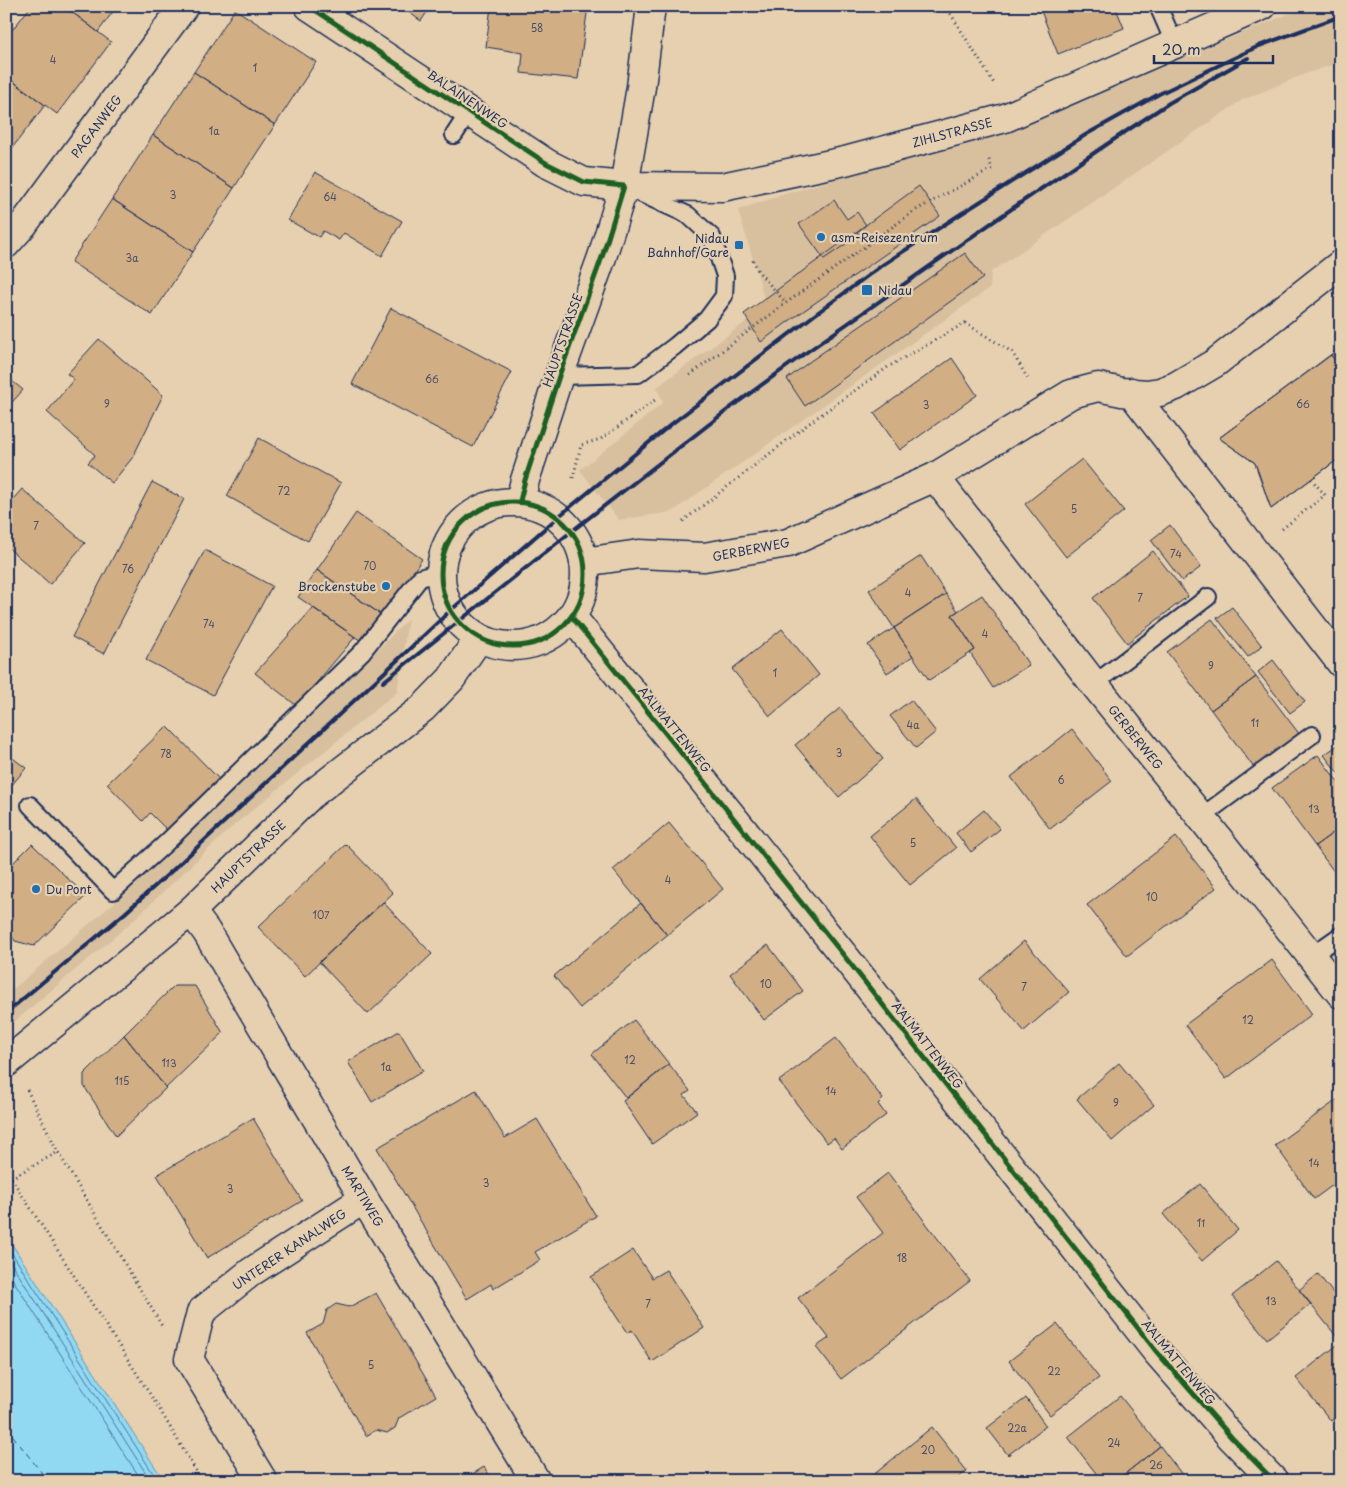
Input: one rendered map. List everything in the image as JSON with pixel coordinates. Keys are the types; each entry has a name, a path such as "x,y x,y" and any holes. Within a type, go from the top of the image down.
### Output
{"street":[{"name":"PAGANWEG","path":"6,244 23,225 184,6"},
{"name":"BALAINENWEG","path":"309,6 546,163 584,182 624,186"},
{"name":"HAUPTSTRASSE","path":"520,501 559,376 602,257 624,186 641,87 651,6"},
{"name":"ZIHLSTRASSE","path":"624,186 722,187 845,160 1005,118 1262,6"},
{"path":"1131,392 1146,394 1160,392 1176,386 1197,374 1215,363 1341,264"},
{"name":"GERBERWEG","path":"584,562 639,554 704,557 788,543 935,477 1071,394 1098,387 1131,392"},
{"path":"1131,392 1341,663"},
{"name":"GERBERWEG","path":"935,477 1094,684 1341,994"},
{"path":"520,501 540,506 558,517 572,531 580,546 584,562 586,581 581,600 572,617 557,632 539,642 519,647 499,646 479,638 468,631 450,611 442,592 440,572 444,548 456,528 474,512 496,503 520,501"},
{"name":"AALMATTENWEG","path":"572,617 853,966 1156,1351 1232,1438 1274,1481"},
{"name":"HAUPTSTRASSE","path":"6,1063 190,911 311,795 423,708 451,678 479,638"},
{"name":"MARTIWEG","path":"190,911 206,931 364,1199 536,1481"},
{"name":"UNTERER KANALWEG","path":"189,1359 201,1312 251,1272 364,1199"},
{"path":"189,1359 263,1481"}],"lane":[{"path":"1158,6 1175,45"},
{"path":"454,136 469,112"},
{"path":"559,376 638,374 707,319 724,296 725,276 712,237 688,215 624,186"},
{"path":"30,804 113,891 166,843 362,652 420,578 440,572"},
{"path":"1094,684 1208,597"},
{"path":"1201,817 1312,735"},
{"path":"1311,956 1341,934"}],"path":[{"path":"944,6 995,84 1005,118"},
{"path":"751,254 758,271 786,303 916,210 992,169 979,125"},
{"path":"639,554 812,421 888,368 965,323 1012,352 1045,410"},
{"path":"1254,551 1325,495 1311,479"},
{"path":"26,1088 58,1152 172,1342 189,1359"},
{"path":"11,1178 58,1152"},
{"path":"6,1170 156,1405 202,1481"}],"shaded area":[{"path":"1308,6 1341,6 1341,62 1305,74 1242,100 991,272 990,288 672,512 619,520 580,470 663,403 657,387 766,307 738,210 782,195 1023,123"},
{"path":"408,619 397,692 233,826 127,926 6,1029 6,995 136,884 312,716"}],"water":[{"path":"6,1235 164,1481 6,1481"}],"building":[{"path":"31,6 64,6 111,42 57,114 6,76 6,38"},
{"path":"64,6 117,6 98,32"},
{"path":"400,6 431,6 421,21"},
{"path":"491,6 588,6 578,79 521,73 523,53 486,47"},
{"path":"1039,6 1115,6 1124,28 1058,54"},
{"path":"235,9 316,62 275,125 194,72"},
{"path":"194,72 275,125 234,188 153,135"},
{"path":"6,76 45,105 6,156"},
{"path":"153,135 234,188 193,252 112,199"},
{"path":"315,172 402,221 382,256 344,233 339,240 323,231 319,237 288,220"},
{"path":"919,186 940,216 761,342 744,314"},
{"path":"112,199 193,252 152,315 71,262"},
{"path":"834,200 847,219 857,212 866,225 857,232 859,235 824,259 799,224"},
{"path":"965,253 983,278 805,406 787,379"},
{"path":"391,308 512,372 473,447 352,384"},
{"path":"99,339 163,395 133,457 112,483 88,463 95,455 47,412 74,379 67,374"},
{"path":"1341,347 1341,457 1271,509 1255,463 1219,438"},
{"path":"1341,347 1341,368 1331,355"},
{"path":"1331,355 1341,368 1341,457 1271,509 1255,463 1219,438"},
{"path":"952,358 977,395 900,450 874,413"},
{"path":"6,376 23,390 6,409"},
{"path":"259,438 341,483 308,541 227,496"},
{"path":"1082,459 1124,511 1066,557 1025,504"},
{"path":"152,482 184,499 104,654 72,637"},
{"path":"22,489 85,543 50,584 6,546 6,507"},
{"path":"356,513 422,559 383,616 317,570"},
{"path":"1170,525 1201,567 1182,581 1151,540"},
{"path":"205,550 272,586 213,695 146,660"},
{"path":"1153,551 1188,596 1127,643 1093,598"},
{"path":"921,556 946,594 894,628 869,590"},
{"path":"317,570 383,616 364,643 298,597"},
{"path":"946,594 958,611 952,615 975,650 929,680 894,628"},
{"path":"982,595 1029,665 993,688 970,653 975,650 952,615"},
{"path":"1232,607 1262,646 1248,657 1217,618"},
{"path":"313,608 355,637 297,706 255,673"},
{"path":"1212,619 1256,677 1211,710 1167,652"},
{"path":"894,628 913,656 887,673 868,645"},
{"path":"782,629 819,675 770,716 732,669"},
{"path":"1273,660 1305,702 1290,713 1258,672"},
{"path":"1256,677 1300,735 1255,769 1211,710"},
{"path":"911,700 936,732 916,748 890,716"},
{"path":"840,708 883,759 839,797 795,745"},
{"path":"167,726 220,780 168,831 150,813 143,821 107,784"},
{"path":"1072,729 1112,781 1050,829 1011,777"},
{"path":"1338,745 1341,749 1341,777 1324,755"},
{"path":"6,753 26,768 6,792"},
{"path":"1318,755 1341,786 1341,827 1315,846 1272,788"},
{"path":"916,799 956,848 910,885 870,836"},
{"path":"984,810 1000,829 971,852 956,833"},
{"path":"669,823 723,889 667,935 613,870"},
{"path":"1341,827 1341,881 1315,846"},
{"path":"1176,837 1216,888 1127,956 1087,905"},
{"path":"32,844 86,896 34,946 15,941 6,926 6,870"},
{"path":"346,844 393,893 305,976 258,927"},
{"path":"383,902 432,954 368,1014 319,962"},
{"path":"641,903 667,935 580,1008 554,976"},
{"path":"1024,941 1069,992 1024,1031 980,979"},
{"path":"768,945 803,991 764,1020 730,974"},
{"path":"1272,960 1312,1014 1226,1079 1185,1025"},
{"path":"174,986 195,986 223,1033 166,1088 124,1035"},
{"path":"634,1020 669,1064 626,1098 592,1054"},
{"path":"399,1031 423,1071 372,1102 348,1062"},
{"path":"124,1035 166,1088 116,1136 84,1086 84,1074"},
{"path":"836,1038 883,1099 878,1104 886,1115 842,1149 834,1138 827,1143 779,1081"},
{"path":"1119,1063 1154,1105 1112,1141 1077,1099"},
{"path":"669,1064 690,1091 684,1095 697,1112 652,1144 623,1101"},
{"path":"476,1090 505,1138 537,1119 596,1216 535,1252 540,1260 493,1289 491,1284 467,1299 377,1148"},
{"path":"1341,1097 1341,1179 1314,1199 1275,1145"},
{"path":"253,1118 302,1201 207,1258 157,1175"},
{"path":"888,1173 970,1281 841,1379 816,1347 829,1338 798,1298 883,1233 856,1197"},
{"path":"1200,1184 1238,1230 1202,1261 1163,1214"},
{"path":"633,1250 652,1278 666,1270 704,1328 652,1362 632,1330 627,1333 591,1277"},
{"path":"1276,1261 1311,1304 1267,1339 1232,1296"},
{"path":"1318,1274 1341,1303 1341,1342 1299,1290"},
{"path":"376,1293 436,1396 399,1418 395,1428 387,1433 376,1430 366,1436 307,1333 323,1324 327,1310 336,1304 349,1307"},
{"path":"1057,1324 1099,1378 1050,1415 1009,1361"},
{"path":"1341,1342 1341,1413 1331,1421 1296,1378"},
{"path":"1120,1396 1160,1446 1116,1481 1102,1481 1068,1437"},
{"path":"1026,1398 1046,1426 1008,1455 987,1428"},
{"path":"932,1427 967,1471 954,1481 866,1481"},
{"path":"1160,1446 1187,1481 1116,1481"},
{"path":"484,1467 493,1481 461,1481"},
{"path":"644,1474 648,1481 633,1481"}],"ferry route":[{"path":"6,1427 48,1481"}],"railway":[{"path":"6,1013 125,913 450,611 558,517 674,422 813,316 881,266 1087,134 1159,94 1259,46 1341,16"},
{"path":"383,682 572,531 730,408 804,354 1131,128 1169,103 1248,58"}],"cycle path":[{"path":"309,6 546,163 584,182 624,186 602,257 559,376 520,501"},
{"path":"513,502 541,507 564,523 580,546 585,574 580,602 564,625 541,641 513,646 485,641 462,625 446,602 441,574 446,546 462,523 485,507 513,502"},
{"path":"572,617 853,967 1156,1351 1232,1438 1274,1481"}],"place":[{"name":"asm-Reisezentrum","path":"821,237"},
{"name":"Nidau Bahnhof/Gare","path":"739,245"},
{"name":"Nidau","path":"867,290"},
{"name":"Brockenstube","path":"386,586"},
{"name":"Du Pont","path":"36,889"}]}
